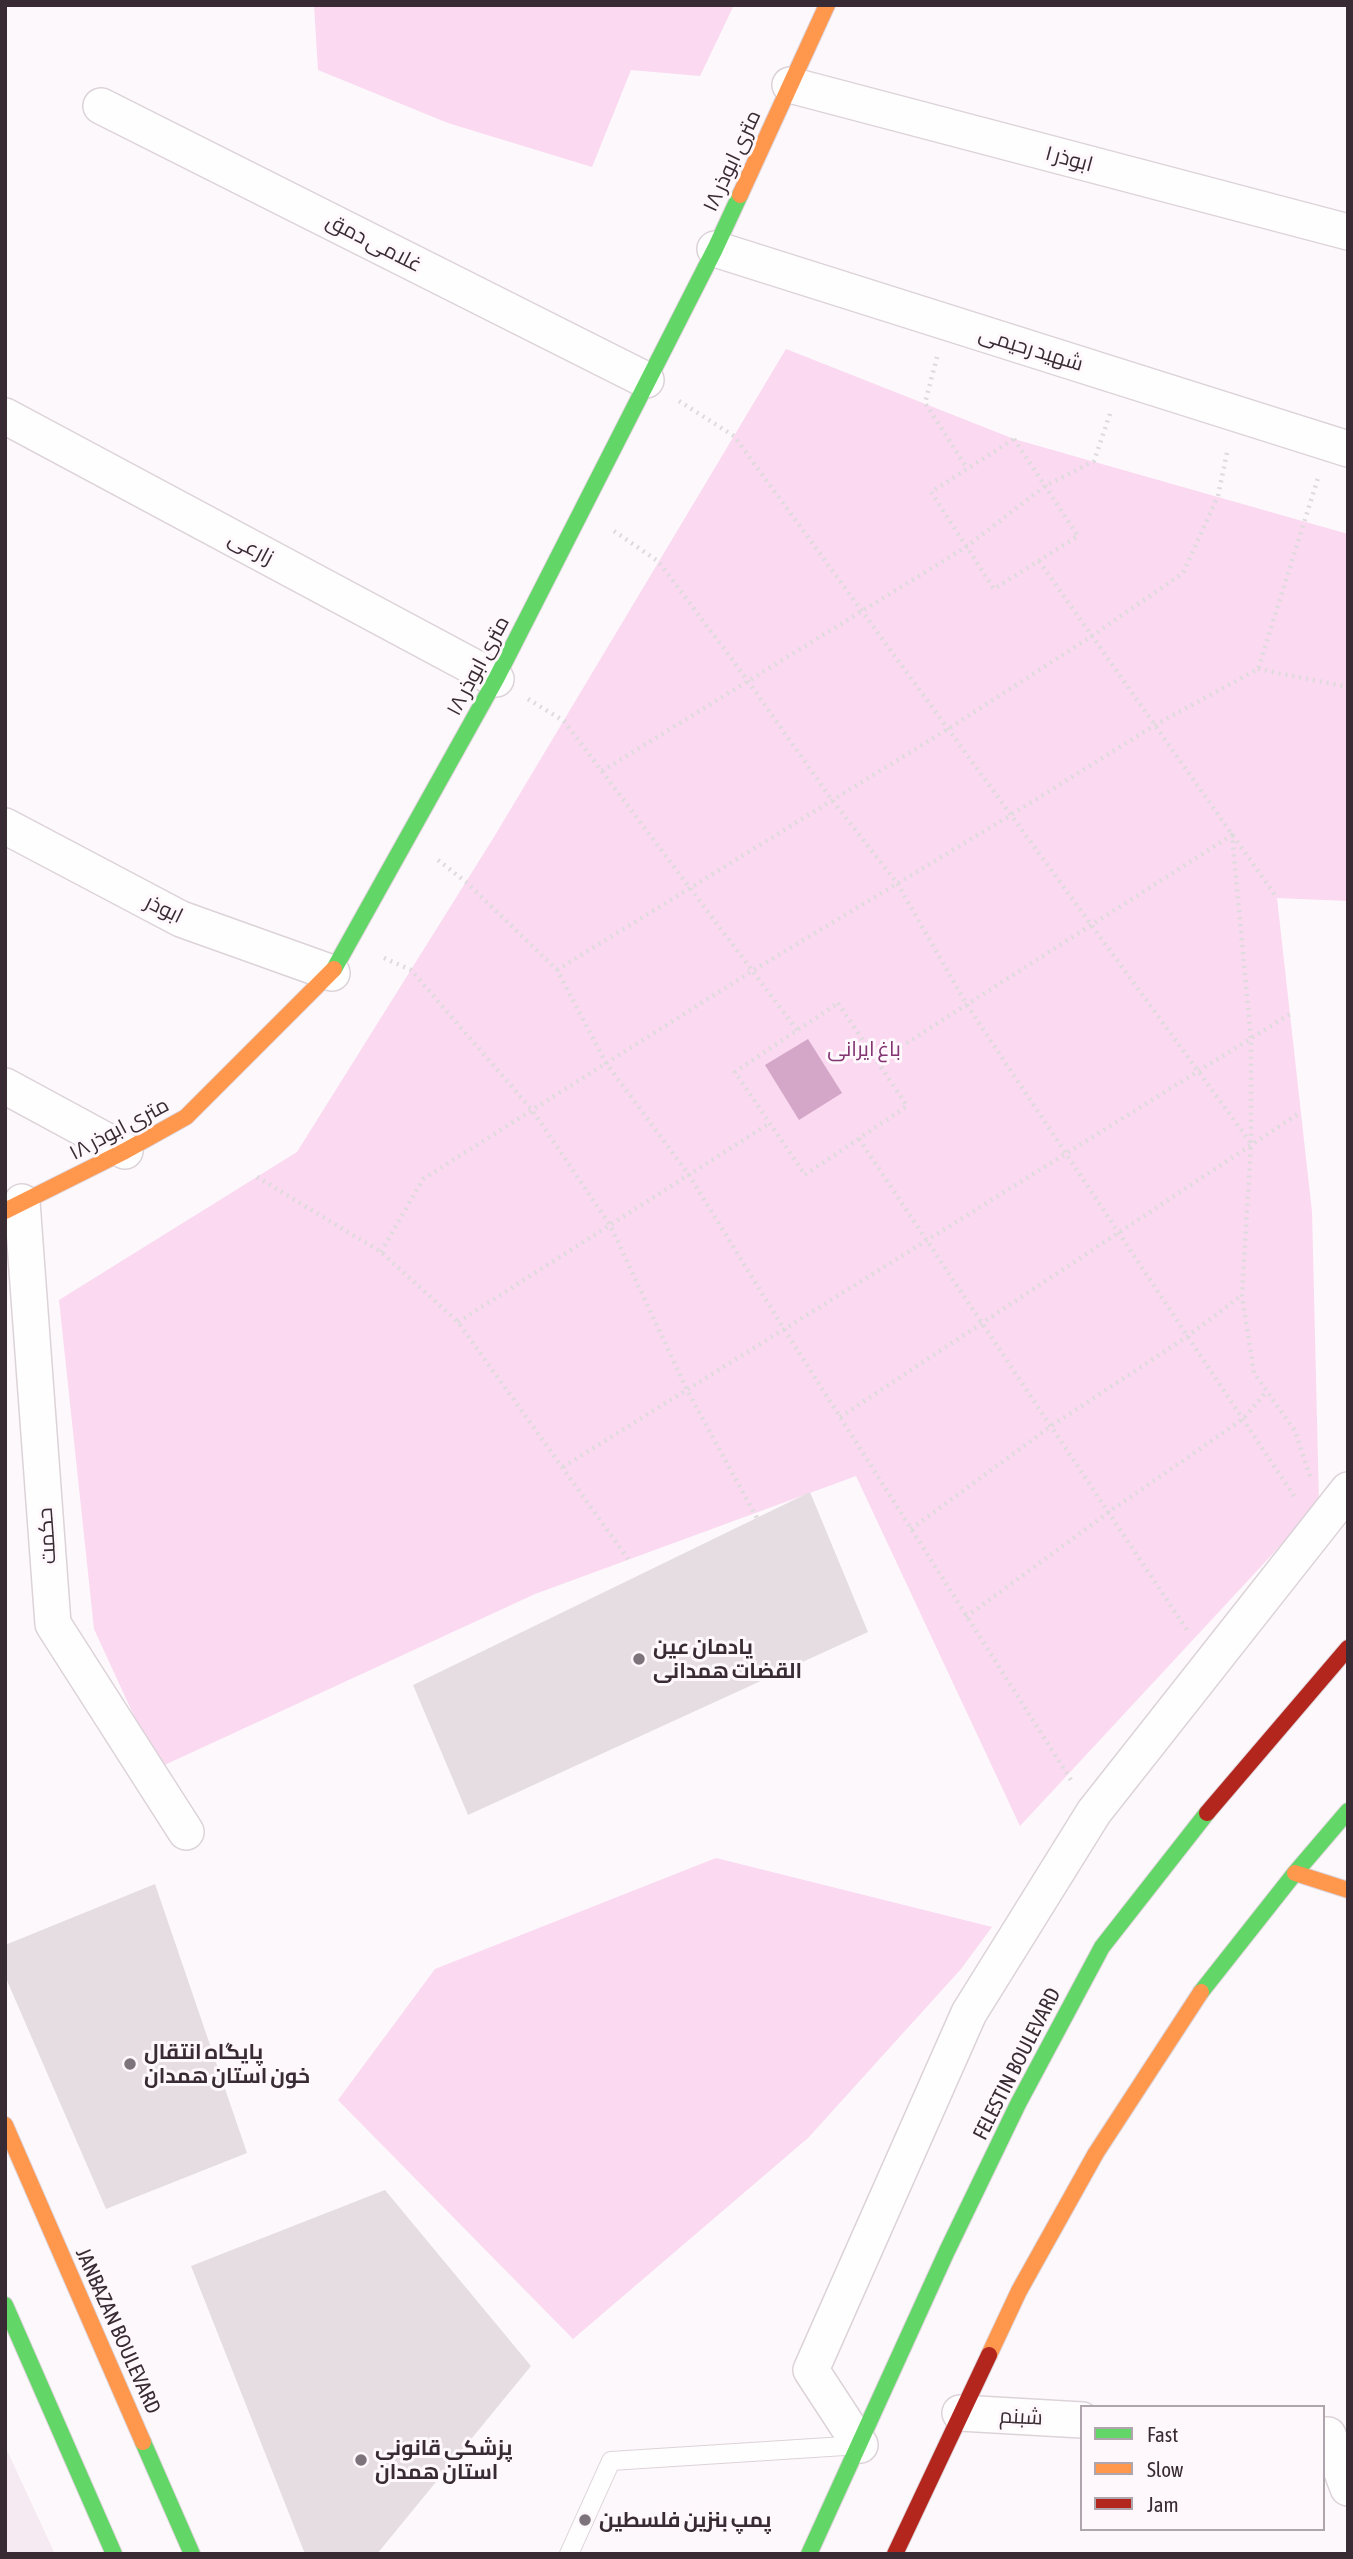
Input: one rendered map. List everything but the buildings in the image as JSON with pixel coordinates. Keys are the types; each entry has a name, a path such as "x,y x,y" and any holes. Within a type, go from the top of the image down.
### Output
{"main road":[{"name":"۱۸ متری ابوذر","path":"14,1207 186,1117 332,973 496,679 715,249 827,5"},
{"name":"FELESTIN BOULEVARD","path":"809,2554 1018,2104 1102,1947 1212,1805 1348,1648"},
{"path":"895,2554 1019,2291 1096,2152 1189,2008 1295,1873 1348,1811"},
{"path":"1295,1873 1348,1890"},
{"name":"JANBAZAN BOULEVARD","path":"5,2125 192,2554"},
{"path":"5,2305 114,2554"}],"street":[{"name":"ابوذر ۱","path":"790,85 1348,232"},
{"name":"غلامی دمق","path":"102,106 646,380"},
{"name":"شهید رحیمی","path":"715,249 1338,446"},
{"name":"زارعی","path":"5,416 496,679"},
{"name":"ابوذر","path":"5,826 181,919 332,973"},
{"path":"5,1086 125,1151"},
{"name":"حکمت","path":"14,1207 53,1624 186,1832"},
{"path":"860,2445 811,2370 969,2013 1094,1812 1348,1490"},
{"name":"شبنم","path":"960,2413 1080,2420"},
{"path":"1325,2435 1348,2488"}],"lane":[{"path":"569,2554 611,2461 860,2445"}],"path":[{"path":"947,323 925,403 967,468"},
{"path":"602,771 966,547 1045,486 1094,461 1122,377"},
{"path":"646,380 734,436 1251,1144"},
{"path":"557,970 948,729 1092,636 1183,573 1218,496 1236,413"},
{"path":"1014,439 1045,486 1077,536 994,589 930,492 1014,439"},
{"path":"1258,669 1338,446"},
{"path":"582,509 659,562 832,800 898,883 967,1005 1318,1528"},
{"path":"1039,561 1277,898"},
{"path":"381,1252 423,1179 752,971 1011,815 1155,724 1258,669 1348,687"},
{"path":"496,679 564,721 797,1030"},
{"path":"877,1062 1232,835"},
{"path":"1232,835 1251,1039 1251,1144 1242,1295 1254,1373 1295,1431 1311,1480"},
{"path":"408,837 466,882 557,970 607,1063 689,1175 966,1617 1067,1775 1094,1812"},
{"path":"350,942 411,970 532,1110 610,1225 687,1390 757,1518"},
{"path":"838,1003 877,1062 907,1106 805,1175 735,1072 838,1003"},
{"path":"563,1467 1290,1014"},
{"path":"839,1417 1301,1112"},
{"path":"458,1322 769,1123"},
{"path":"859,1139 1211,1663"},
{"path":"257,1177 381,1252 458,1322 628,1559"},
{"path":"911,1529 1051,1426 1188,1336 1242,1295"},
{"path":"966,1617 1109,1512 1243,1419 1267,1391"}],"shaded area":[{"path":"808,1039 842,1093 799,1120 765,1065"},
{"path":"5,2446 55,2554 5,2554"}],"green space":[{"path":"314,5 734,5 700,76 631,70 592,167 448,123 318,70"},
{"name":"باغ ایرانی","path":"786,349 1014,439 1348,534 1348,901 1277,898 1312,1212 1319,1504 1020,1826 856,1476 535,1594 158,1768 94,1629 59,1300 297,1152 494,837"},
{"path":"716,1858 992,1927 961,1969 808,2138 573,2339 338,2100 435,1969"}],"traffic: fast":[{"path":"334,969 496,679 740,195"},
{"path":"1201,1992 1348,1811"},
{"path":"809,2554 947,2251 1018,2104 1102,1947 1207,1813"},
{"path":"5,2305 114,2554"},
{"path":"143,2442 192,2554"}],"traffic: slow":[{"path":"740,195 827,5"},
{"path":"5,1211 186,1117 334,969"},
{"path":"1295,1873 1348,1890"},
{"path":"989,2355 1019,2291 1096,2153 1201,1992"},
{"path":"5,2125 143,2442"}],"traffic: jam":[{"path":"1207,1813 1348,1648"},
{"path":"895,2554 989,2355"}],"place":[{"name":"یادمان عین القضات همدانی","path":"639,1659"},
{"name":"پایگاه انتقال خون استان همدان","path":"130,2064"},
{"name":"پزشکی قانونی استان همدان","path":"361,2460"},
{"name":"پمپ بنزین فلسطین","path":"585,2520"}]}
